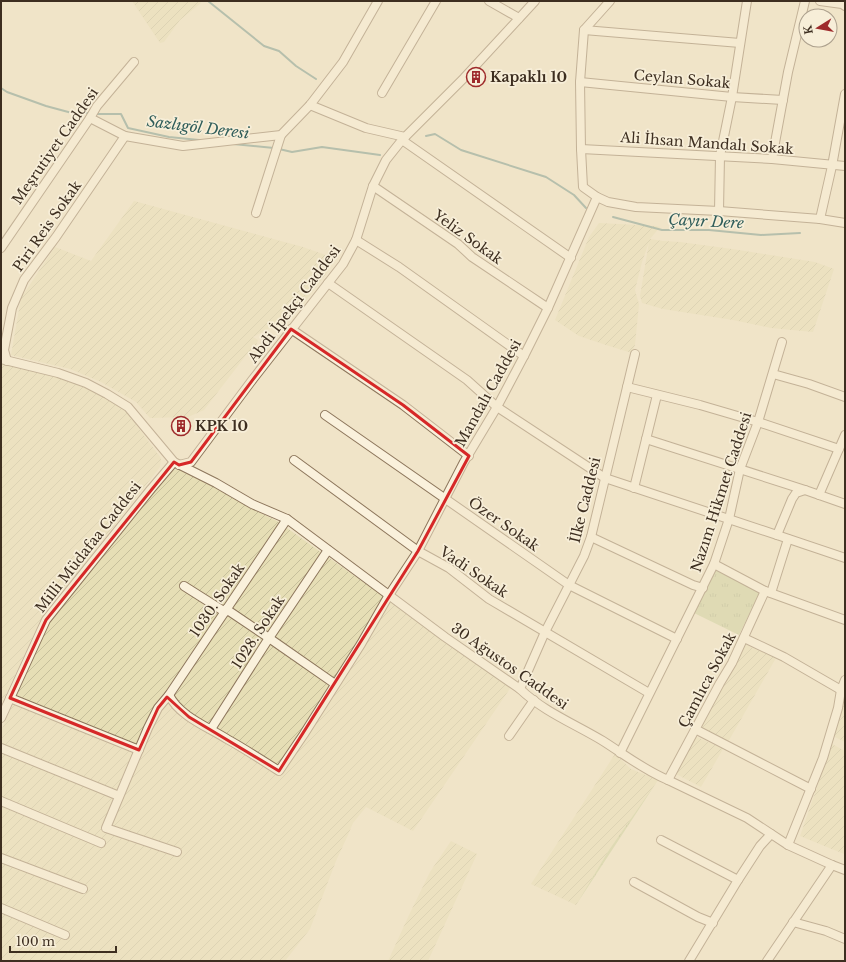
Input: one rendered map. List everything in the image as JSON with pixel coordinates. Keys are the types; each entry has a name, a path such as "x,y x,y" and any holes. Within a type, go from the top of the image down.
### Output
{"street":[{"path":"256,214 281,135 310,105 343,62 378,1"},
{"path":"382,93 436,1"},
{"path":"489,1 519,18"},
{"name":"Abdi İpekçi Caddesi","path":"176,464 191,462 291,329 343,264 356,240 373,186 386,160 403,138 464,78 535,1"},
{"path":"610,1 584,30 580,82 583,187 597,197 608,202 636,207 719,211 820,219 845,223"},
{"path":"719,211 720,156 732,97 747,1"},
{"path":"772,159 788,72 804,1"},
{"path":"820,1 842,4 845,6"},
{"path":"584,30 740,43"},
{"name":"Meşrutiyet Caddesi","path":"1,248 97,106 134,62"},
{"name":"Ceylan Sokak","path":"580,82 732,97 783,100"},
{"path":"820,219 843,116 845,94"},
{"path":"310,105 366,128 403,138 571,258"},
{"path":"90,118 125,136 183,146 281,135"},
{"name":"Piri Reis Sokak","path":"4,360 4,350 12,308 24,280 56,238 125,136"},
{"name":"Ali İhsan Mandalı Sokak","path":"581,149 772,159 832,166 845,166"},
{"name":"Yeliz Sokak","path":"373,186 458,244 472,257 548,308"},
{"name":"Mandalı Caddesi","path":"211,729 279,771 361,644 389,595 418,551 464,462 469,456 497,407 524,356 571,258 597,197"},
{"path":"356,240 399,268 524,356"},
{"path":"328,283 467,380 497,407 605,478 845,558"},
{"path":"291,329 403,405 469,456"},
{"name":"Nazım Hikmet Caddesi","path":"620,753 714,564 729,519 740,469 758,422 782,342"},
{"name":"İlke Caddesi","path":"520,689 545,632 584,556 591,537 635,354"},
{"path":"4,360 58,373 86,383 108,394 128,407 176,464"},
{"path":"773,374 809,384 845,397"},
{"path":"627,387 700,405 758,422 839,449"},
{"path":"634,488 657,395"},
{"name":"Özer Sokak","path":"325,415 569,585 677,639"},
{"path":"819,495 845,435"},
{"path":"646,439 845,504"},
{"name":"Vadi Sokak","path":"294,460 418,551 450,568 488,599 649,693"},
{"name":"30 Ağustos Caddesi","path":"176,464 216,483 252,504 287,519 445,637 534,700 631,761 656,775 747,818 788,845 832,866 845,870"},
{"name":"Milli Müdafaa Caddesi","path":"1,718 46,620 176,464"},
{"path":"778,535 792,499 796,493 805,490"},
{"name":"1030. Sokak","path":"177,852 106,828 148,728 158,708 169,695 287,519"},
{"path":"591,537 693,585 703,588"},
{"name":"Çamlıca Sokak","path":"668,780 732,663 768,592 788,539"},
{"name":"1028. Sokak","path":"211,729 269,638 328,550"},
{"path":"714,564 768,592 845,620"},
{"path":"184,586 269,638 335,684"},
{"path":"744,638 784,656 841,690"},
{"path":"788,845 823,758 845,680"},
{"path":"169,695 172,702 189,717 211,729"},
{"path":"10,698 139,750"},
{"path":"509,736 534,700"},
{"path":"695,730 811,789"},
{"path":"1,748 120,796"},
{"path":"1,801 101,843"},
{"path":"689,961 738,880 760,846 771,834"},
{"path":"662,840 738,880"},
{"path":"1,858 83,889"},
{"path":"766,961 832,866"},
{"path":"634,882 698,917 713,922"},
{"path":"1,908 65,935"},
{"path":"793,922 826,931 845,939"}],"highlighted area":[{"path":"291,329 403,405 469,456 418,551 279,771 189,717 167,697 158,708 139,750 10,698 46,620 174,462 179,465 191,462"}],"shaded area":[{"path":"132,1 200,1 201,3 180,20 164,42 160,43"},
{"path":"134,201 303,247 334,258 328,271 305,302 278,323 253,337 258,340 255,348 247,354 204,410 188,417 150,418 136,402 101,382 70,369 11,355 21,298 55,247 91,261"},
{"path":"599,223 656,226 660,227 650,239 732,249 815,262 834,269 813,332 771,328 733,320 663,309 642,303 640,296 649,242 635,290 639,304 635,345 632,353 579,336 555,320 589,237"},
{"path":"1,363 56,376 101,394 125,410 161,458 160,467 40,621 1,705"},
{"path":"182,469 254,510 277,521 511,687 413,831 366,807 353,823 336,861 310,929 285,961 1,961 1,731 46,628 162,480 172,470"},
{"path":"744,644 776,658 728,742 699,727"},
{"path":"845,700 845,742 833,736"},
{"path":"695,736 723,749 701,787 676,774"},
{"path":"832,744 845,751 844,854 800,836"},
{"path":"615,754 631,769 658,780 609,850 576,905 531,884"},
{"path":"451,841 477,854 428,961 388,961 430,872"}],"green space":[{"path":"715,570 760,592 739,635 694,613"},
{"path":"658,780 576,905 609,850"}],"waterway":[{"path":"208,1 264,46 279,51 296,66 316,79"},
{"name":"Sazlıgöl Deresi","path":"1,88 7,92 46,106 72,113 89,113"},
{"name":"Sazlıgöl Deresi","path":"96,114 121,114 128,128 169,137 199,140"},
{"name":"Çayır Dere","path":"426,136 435,134 461,150 546,177 574,195 586,208"},
{"name":"Sazlıgöl Deresi","path":"233,144 274,148"},
{"name":"Sazlıgöl Deresi","path":"279,149 292,152 322,147 380,155"},
{"name":"Çayır Dere","path":"613,217 662,230 709,230 761,235 800,233"}],"place":[{"name":"Kapaklı 10","path":"476,77"},
{"name":"KPK 10","path":"181,426"}]}
